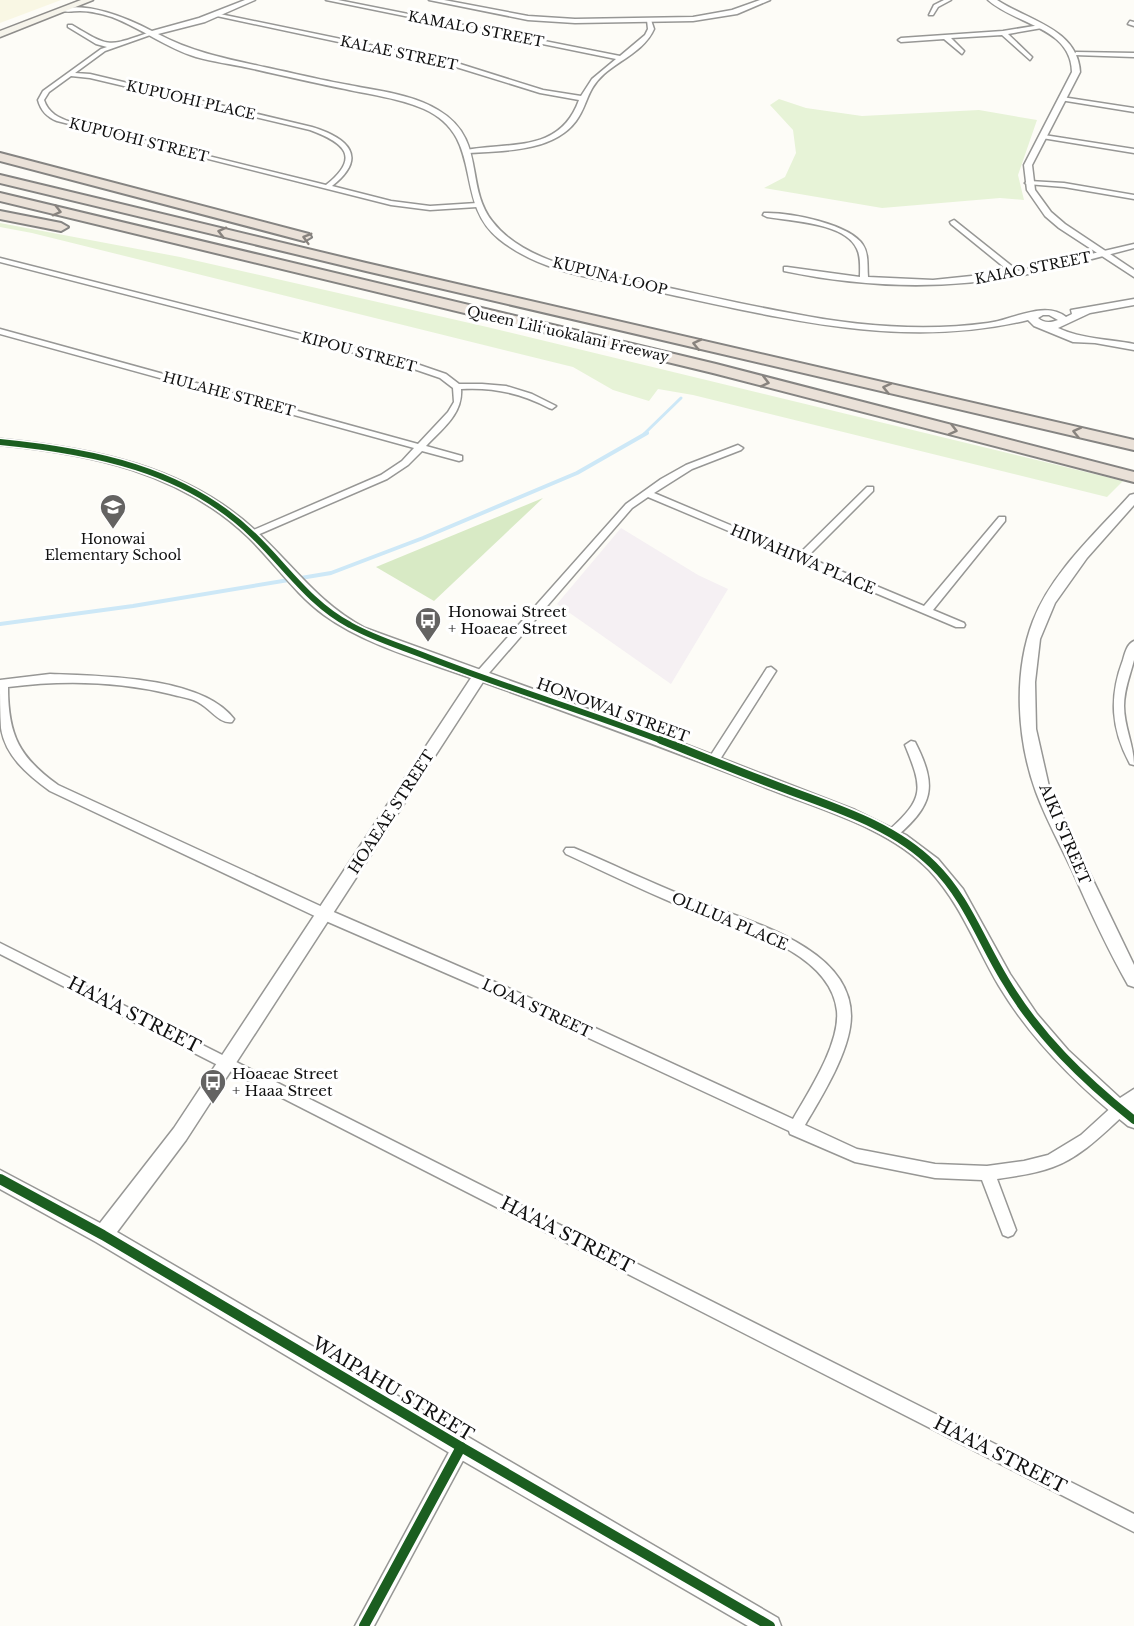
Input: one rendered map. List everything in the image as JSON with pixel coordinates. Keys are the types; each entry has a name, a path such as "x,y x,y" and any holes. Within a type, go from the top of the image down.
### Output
{"highway":[{"path":"0,157 237,218 585,318"},
{"name":"Queen Liliʻuokalani Freeway","path":"0,179 1134,445"},
{"name":"Queen Liliʻuokalani Freeway","path":"0,197 728,372 1130,476"},
{"path":"0,215 173,250 340,289 606,343"}],"main road":[{"path":"1,33 83,1"},
{"path":"1,33 83,1"}],"street":[{"path":"96,0 110,9"},
{"name":"KUPUOHI STREET","path":"251,0 215,15 151,32 111,46 46,90 41,100 44,109 60,120 416,208 477,205"},
{"name":"KAMALO STREET","path":"329,0 623,58"},
{"path":"433,0 544,20 649,21 709,17 744,9 765,0"},
{"path":"931,14 936,6 948,0"},
{"path":"992,0 1061,38 1076,54 1076,72 1028,165 1029,183 1038,202 1062,226 1106,257 1110,263 1134,276"},
{"name":"KUPUNA LOOP","path":"83,1 137,20 149,27 151,32"},
{"name":"KUPUNA LOOP","path":"63,10 81,8 99,10 198,55 417,104 433,110 456,126 463,136 468,151 477,205 489,224 518,247 538,257 588,273 800,319 857,326 915,330 1039,322"},
{"name":"KALAE STREET","path":"215,15 457,65 542,92 581,98"},
{"path":"468,151 521,146 555,134 574,118 581,98 593,81 648,36 651,29 649,21"},
{"path":"70,26 98,43 111,46"},
{"path":"901,40 1003,33 1040,27"},
{"path":"1003,33 1030,58"},
{"path":"946,37 962,52"},
{"path":"1076,54 1134,55"},
{"name":"KUPUOHI PLACE","path":"69,74 90,76 312,129 339,140 350,156 348,168 327,187"},
{"path":"1062,99 1134,110"},
{"path":"1044,137 1134,151"},
{"path":"1029,183 1064,185 1134,197"},
{"path":"767,215 823,225 850,236 862,248 864,280"},
{"path":"954,222 1017,274"},
{"name":"KAIAO STREET","path":"787,269 864,280 944,282 1017,274 1106,257 1134,246"},
{"name":"KIPOU STREET","path":"0,260 408,364 443,375 457,387"},
{"path":"1114,305 1134,297"},
{"path":"1039,322 1060,320 1085,312 1134,302"},
{"path":"1039,322 1045,312 1060,320 1068,332 1083,340"},
{"path":"1039,322 1068,337 1107,341 1134,347"},
{"name":"HULAHE STREET","path":"0,331 459,458"},
{"path":"252,534 384,477 405,463 452,412 458,402 457,387 499,387 533,396 552,406"},
{"name":"HONOWAI STREET","path":"0,442 78,451 146,470 209,501 252,534 306,592 334,616 361,631 479,678 578,710 713,761 861,819 892,834 918,851 953,886 969,909 1005,981 1027,1012 1074,1068 1127,1115"},
{"name":"HOAEAE STREET","path":"103,1235 180,1134 479,678 615,520 646,493 689,467 738,448"},
{"path":"800,558 870,489"},
{"name":"HIWAHIWA PLACE","path":"646,493 960,625"},
{"name":"AIKI STREET","path":"1134,498 1065,578 1050,599 1039,622 1030,651 1027,694 1034,750 1043,789 1118,954 1134,980"},
{"path":"926,611 1002,519"},
{"path":"1134,645 1120,681 1118,718 1125,745 1134,761"},
{"path":"713,761 771,671"},
{"path":"2,684 50,678 122,681 153,686 203,699 228,719"},
{"name":"LOAA STREET","path":"2,684 2,713 6,733 14,751 26,767 54,788 324,914 499,990 855,1155 935,1171 987,1173 1024,1168 1051,1161 1127,1115 1134,1097"},
{"path":"892,834 920,805 926,790 924,777 911,745"},
{"name":"OLILUA PLACE","path":"570,851 685,902 787,943 809,956 828,974 840,996 844,1014 842,1035 795,1129"},
{"name":"HA'A'A STREET","path":"0,948 1134,1523"},
{"path":"987,1173 1008,1230"},
{"name":"WAIPAHU STREET","path":"0,1179 103,1235 461,1447 770,1626"},
{"path":"364,1626 461,1447"}],"shaded area":[{"path":"0,0 61,0 0,23"},
{"path":"621,528 698,575 728,589 671,684 557,604"}],"green space":[{"path":"779,99 806,108 862,116 979,110 1037,120 1018,175 1024,200 1000,198 882,208 764,188 785,177 796,153 793,130 770,105"},
{"path":"0,223 180,257 487,327 1123,481 1107,497 693,395 658,389 649,401 613,390 573,367 0,227"},
{"path":"543,498 434,601 376,567"}],"waterway":[{"path":"644,434 681,398"},
{"path":"0,624 133,606 331,573 423,538 577,473 647,433"}],"cycle path":[{"path":"0,442 34,445 102,457 168,478 227,512 253,535 317,603 360,631 476,675 677,746 850,814 900,839 916,850 946,878 977,926 1004,979 1046,1038 1097,1090 1134,1120"},
{"path":"0,1179 103,1235 461,1447 770,1626"},
{"path":"364,1626 461,1447"}],"place":[{"name":"Honowai Elementary School","path":"113,530"},
{"name":"Honowai Street + Hoaeae Street","path":"428,643"},
{"name":"Hoaeae Street + Haaa Street","path":"213,1105"}]}
